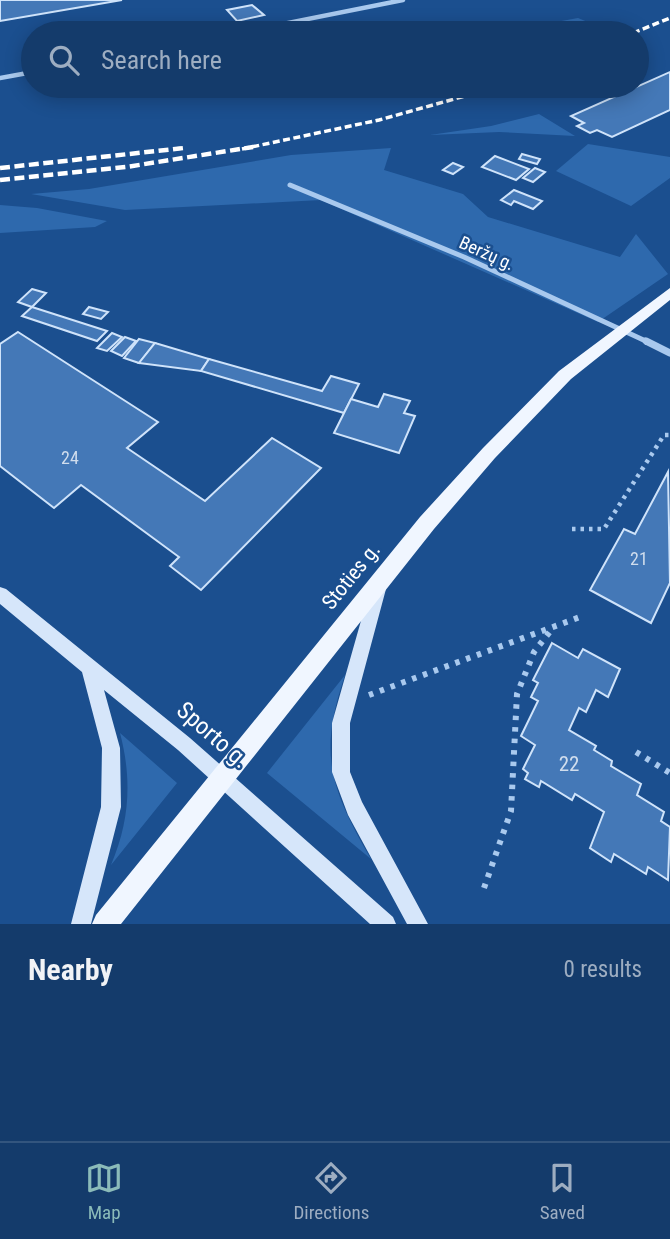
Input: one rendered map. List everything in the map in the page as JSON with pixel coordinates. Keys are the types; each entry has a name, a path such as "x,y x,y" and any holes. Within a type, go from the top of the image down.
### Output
{"main road":[{"name":"Stoties g.","path":"105,924 440,508 528,411 565,375 670,293"}],"street":[{"path":"298,21 403,0"},
{"path":"0,78 21,74"},
{"name":"Beržų g.","path":"290,185 464,257 670,353"},
{"path":"379,584 341,723 341,772 355,808 418,924"},
{"name":"Sporto g.","path":"0,594 222,776 386,924"},
{"path":"81,924 111,807 111,748 89,665"}],"path":[{"path":"572,529 604,529 664,435 670,435"},
{"path":"346,704 580,617"},
{"path":"484,888 511,811 517,694 534,652 552,629"},
{"path":"636,752 670,773"}],"shaded area":[{"path":"578,18 585,21 562,21"},
{"path":"539,114 575,136 499,132 430,135 491,126"},
{"path":"588,144 670,157 670,178 631,206 556,171"},
{"path":"391,148 384,170 463,194 488,217 620,257 636,234 668,274 598,322 321,200 125,210 31,194 89,189 291,155"},
{"path":"0,205 37,208 107,221 95,227 0,233"},
{"path":"345,675 332,727 332,770 346,811 371,859 267,773"},
{"path":"120,733 177,783 111,865 122,832 127,799 126,767"}],"building":[{"path":"0,0 122,0 0,21"},
{"path":"252,5 264,15 237,21 227,10"},
{"path":"670,72 670,110 612,137 597,130 590,133 577,126 584,123 571,116 612,98 649,98 649,81"},
{"path":"522,154 540,159 537,164 519,159"},
{"path":"495,156 529,169 516,180 482,167"},
{"path":"453,163 463,167 453,174 443,170"},
{"path":"535,168 545,172 533,182 523,178"},
{"path":"514,190 542,201 533,209 514,201 511,205 501,200"},
{"path":"32,289 46,293 32,307 18,302"},
{"path":"32,307 107,331 97,341 22,316"},
{"path":"89,307 108,312 101,319 83,314"},
{"path":"18,332 158,422 127,448 205,501 272,438 321,468 201,590 170,566 179,557 81,485 54,508 0,466 0,344"},
{"path":"112,333 122,337 107,351 97,348"},
{"path":"125,337 136,341 122,356 111,351"},
{"path":"139,339 155,343 139,363 124,358"},
{"path":"155,343 209,359 201,371 139,363"},
{"path":"209,359 322,391 331,376 359,384 344,413 201,371"},
{"path":"384,394 410,401 404,413 415,416 399,453 334,433 351,399 378,407"},
{"path":"668,472 670,583 651,623 590,590 624,529 635,534"},
{"path":"552,643 578,658 583,649 620,669 608,697 596,690 586,712 579,708 569,730 596,746 594,750 612,761 611,766 641,784 637,795 664,812 661,821 670,827 668,880 648,867 646,874 614,854 611,862 590,848 604,812 575,794 572,800 541,781 539,787 525,779 528,773 523,769 535,745 521,736 538,701 531,697 538,683 533,680"}],"railway":[{"path":"649,27 670,18"},
{"path":"247,148 379,120 458,98"},
{"path":"247,148 253,147"},
{"path":"0,168 184,148 174,149"},
{"path":"0,180 126,167 247,148"},
{"path":"242,149 247,148"}]}
